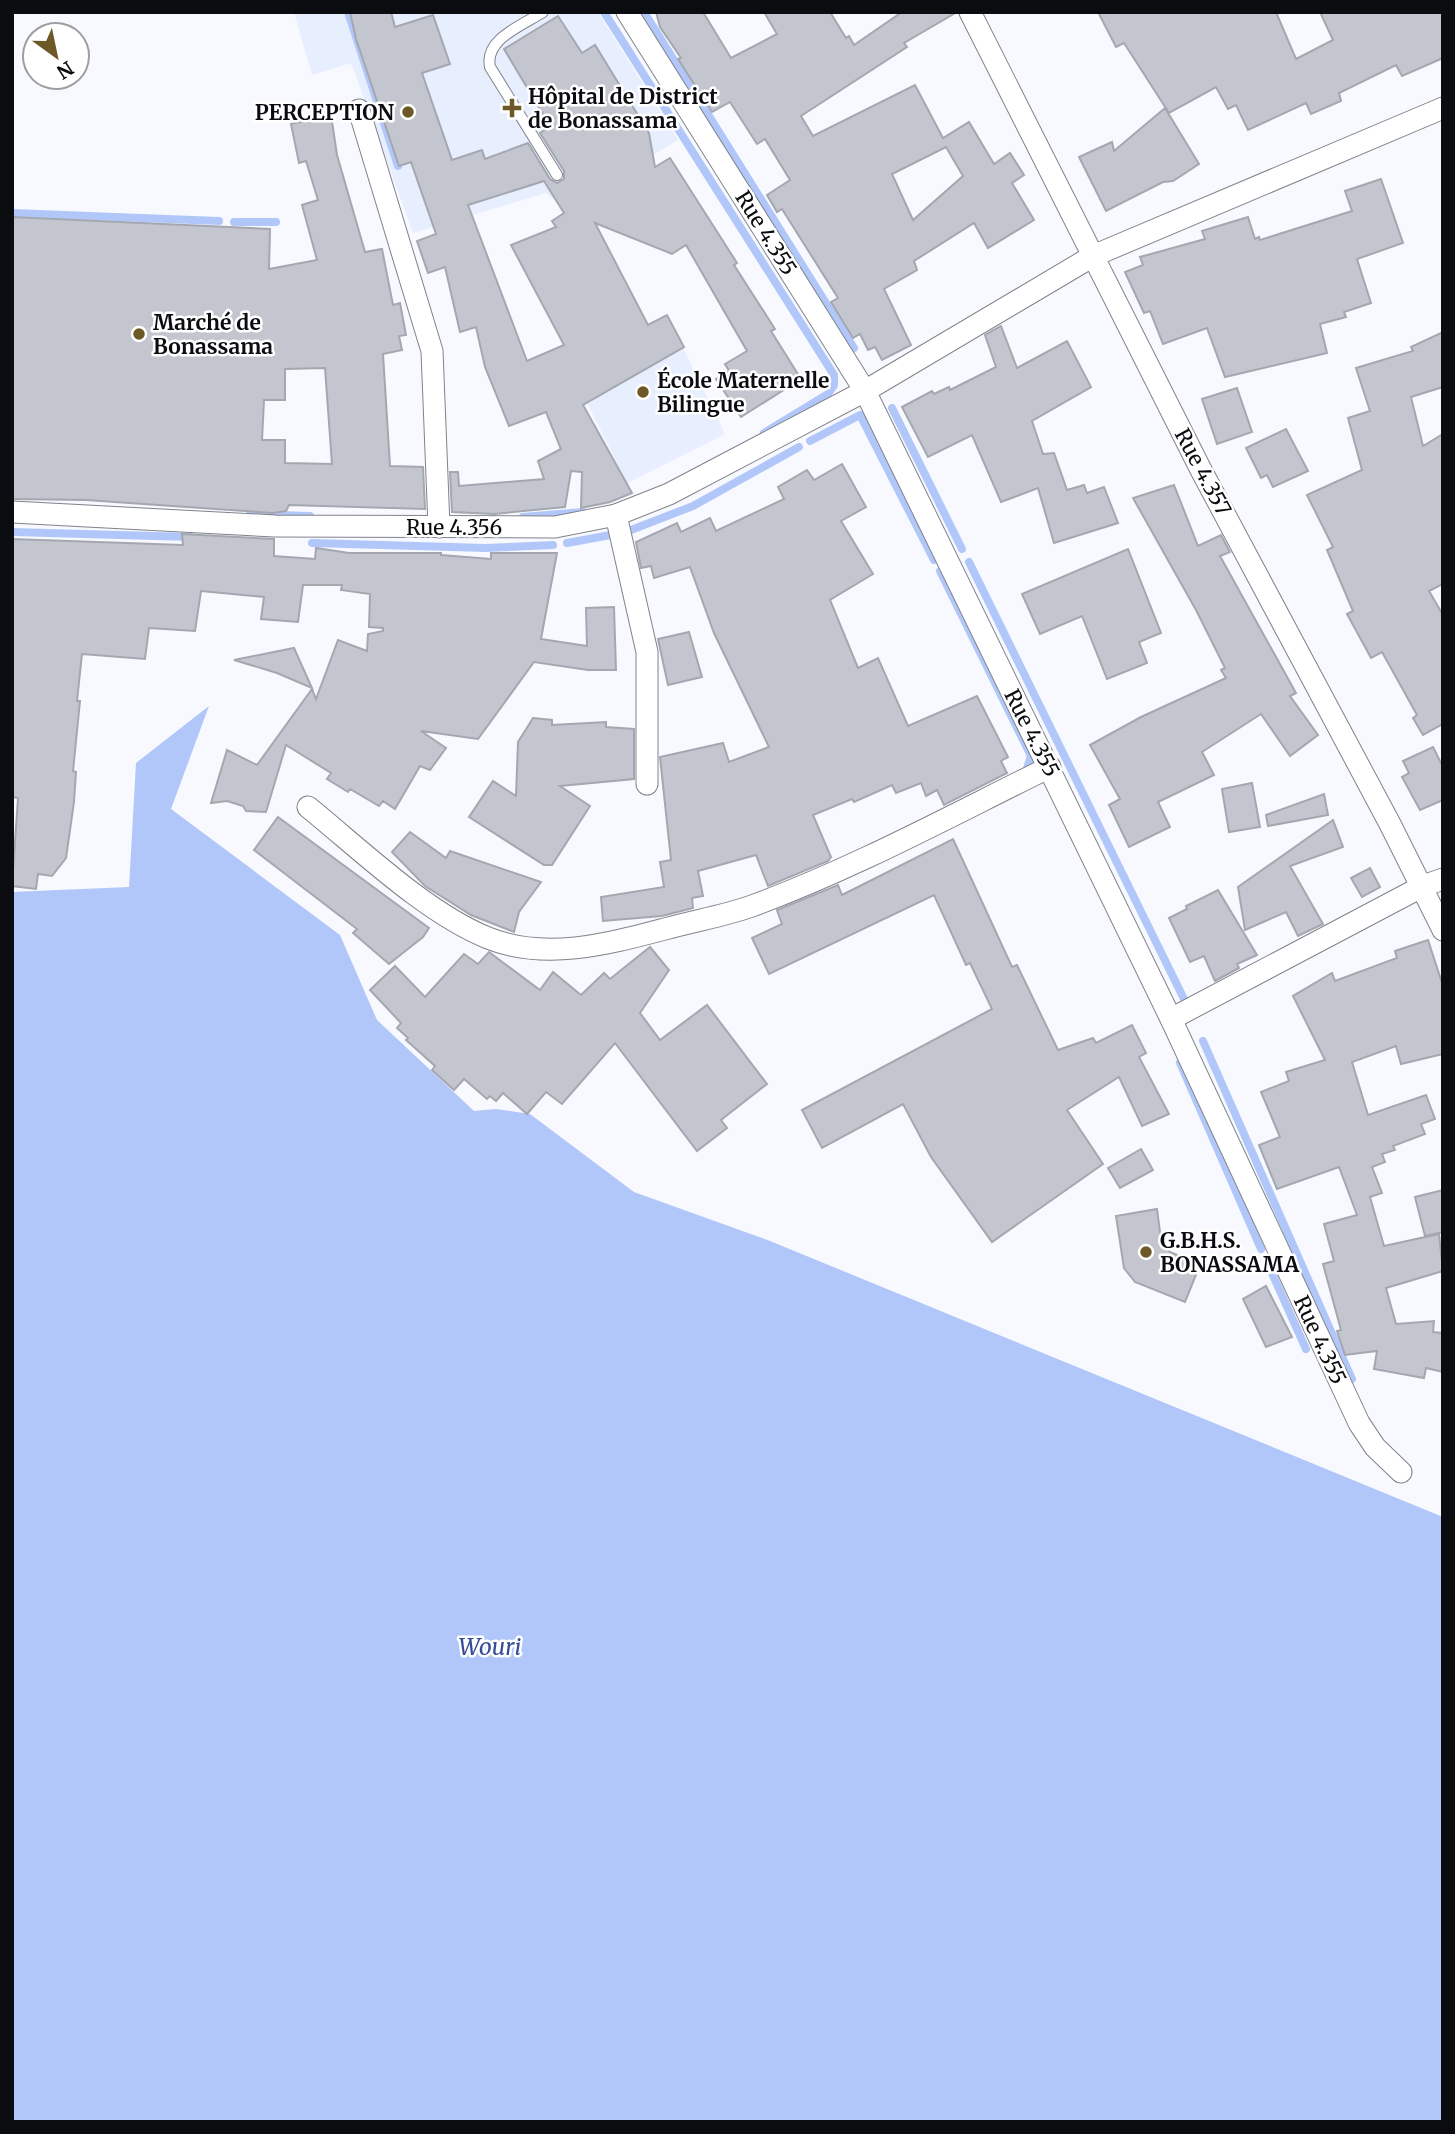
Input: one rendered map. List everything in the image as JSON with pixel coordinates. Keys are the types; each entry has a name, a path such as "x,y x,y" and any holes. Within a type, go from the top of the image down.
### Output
{"street":[{"name":"Rue 4.355","path":"627,12 865,391 1171,1019 1359,1423 1375,1447 1401,1472"},
{"name":"Rue 4.357","path":"970,12 1201,470 1433,882 1443,930"},
{"name":"Rue 4.356","path":"12,512 275,526 439,527 555,527 616,515 669,494 865,391 1093,256 1443,108"},
{"path":"359,110 432,351 439,527"},
{"path":"616,515 647,652 647,784"},
{"path":"308,807 447,917 489,938 534,950 577,948 636,937 749,907 845,869 1050,767"},
{"path":"1171,1019 1433,882"}],"lane":[{"path":"543,12 494,43 488,60 489,67 557,175"}],"shaded area":[{"name":"Hôpital de District de Bonassama","path":"294,12 598,12 678,140 593,191 560,206 546,193 413,233 351,63 312,75"},
{"name":"École Maternelle Bilingue","path":"667,315 725,434 627,483 587,403 609,346"}],"water":[{"name":"Wouri","path":"209,706 171,809 340,935 377,1020 474,1111 496,1109 530,1114 634,1192 770,1241 1443,1517 1443,2122 12,2122 12,892 129,887 136,763"}],"building":[{"path":"350,12 391,12 395,27 433,15 450,64 422,73 452,160 482,150 485,159 528,143 550,179 557,183 564,179 564,171 540,133 550,126 504,49 558,16 582,53 595,45 649,133 655,167 670,158 737,263 734,265 775,329 771,331 801,379 741,417 716,379 729,371 725,364 747,351 686,245 672,254 595,223 648,325 667,315 684,347 583,405 632,493 610,502 581,508 582,472 571,471 565,507 494,514 452,512 450,472 458,472 459,486 544,479 538,461 561,449 546,412 509,426 485,367 476,327 460,332 445,267 428,273 417,241 436,234 411,162 399,166 356,39","holes":["544,181 564,213 552,221 556,227 511,245 564,345 527,361 468,205"]},
{"path":"656,12 703,12 731,58 777,34 764,12 830,12 846,38 849,36 854,45 902,12 957,12 904,43 907,47 801,116 813,136 915,85 943,138 969,122 994,164 1010,153 1024,175 1012,183 1034,220 988,248 974,223 914,261 917,270 884,289 911,345 882,360 875,347 868,350 860,334 853,338 831,302 838,298 782,209 777,212 767,195 790,180 765,139 757,144 730,102 712,112 660,27","holes":["946,147 963,176 913,220 892,174"]},
{"path":"1098,12 1276,12 1296,59 1333,40 1320,12 1443,12 1443,58 1402,76 1396,65 1339,93 1341,101 1311,114 1306,103 1248,130 1236,105 1228,109 1216,87 1169,113 1124,43 1116,47"},
{"path":"1165,108 1199,164 1173,181 1163,182 1106,211 1079,157 1112,142 1114,151"},
{"name":"Marché de Bonassama","path":"331,115 337,155 365,252 382,249 393,305 400,303 406,335 399,336 402,350 383,354 390,466 423,467 425,509 289,505 286,511 273,513 86,500 12,499 12,217 270,229 269,269 317,260 302,205 318,200 306,161 299,163 291,124","holes":["325,368 332,464 285,463 285,440 262,440 264,400 285,400 285,369"]},
{"path":"1381,179 1403,243 1357,259 1371,303 1344,312 1346,317 1320,324 1327,353 1225,377 1207,328 1163,344 1150,311 1144,313 1125,272 1143,265 1140,257 1205,239 1202,231 1248,217 1255,239 1259,237 1260,240 1352,211 1345,191"},
{"path":"1001,326 1017,368 1067,341 1091,387 1032,421 1043,454 1054,453 1067,490 1084,485 1087,493 1104,487 1118,523 1054,543 1038,488 1001,502 972,435 928,457 902,407 932,391 934,394 949,387 950,390 996,367 985,335"},
{"path":"1443,332 1443,387 1411,397 1423,446 1443,434 1443,584 1429,591 1443,615 1443,724 1423,735 1413,718 1417,715 1382,652 1371,658 1347,614 1353,611 1327,550 1333,547 1307,495 1362,470 1348,418 1370,411 1356,368 1413,351 1411,347"},
{"path":"1237,388 1252,432 1217,444 1202,399"},
{"path":"1286,429 1308,471 1273,487 1267,475 1261,478 1246,448"},
{"path":"842,464 866,507 841,521 873,574 830,600 858,668 878,658 908,726 977,696 1008,757 1001,761 1007,773 944,805 937,790 926,796 921,783 896,793 892,785 854,802 852,799 813,815 831,857 828,861 768,886 756,855 698,871 703,896 692,898 693,908 662,916 603,921 601,897 664,887 660,862 671,860 660,757 723,743 729,762 769,747 714,633 690,567 654,578 651,566 641,568 636,542 677,523 681,532 710,518 716,531 784,499 778,487 807,470 814,480"},
{"path":"1174,485 1198,546 1221,535 1230,552 1220,556 1296,693 1290,696 1318,735 1290,756 1261,714 1202,752 1214,775 1158,802 1170,827 1129,847 1109,805 1120,799 1090,745 1141,717 1226,678 1221,670 1225,668 1196,610 1133,498"},
{"path":"182,534 274,539 274,556 315,559 316,548 349,553 441,553 491,559 491,553 557,553 541,639 587,646 586,608 614,607 616,670 588,670 534,662 478,739 421,731 446,748 430,770 420,766 395,809 383,801 379,806 350,789 348,792 327,779 331,773 286,745 266,812 246,811 243,806 227,801 211,803 227,750 257,765 312,689 316,699 338,640 367,651 368,634 383,631 383,628 369,627 370,594 341,590 342,585 303,585 298,622 261,619 264,597 201,591 195,631 149,628 145,659 82,654 73,771 76,772 74,802 66,858 52,876 38,874 36,889 12,886 18,798 12,797 12,539 183,545"},
{"path":"1128,549 1161,633 1139,642 1147,663 1107,679 1082,616 1040,634 1022,594"},
{"path":"689,632 702,677 668,685 658,639"},
{"path":"294,648 312,688 277,673 234,660"},
{"path":"533,718 552,720 552,725 606,722 606,727 634,729 634,779 560,786 590,806 552,865 544,865 469,817 493,781 516,796 518,742"},
{"path":"1433,747 1443,767 1443,800 1420,810 1402,777 1409,773 1403,761"},
{"path":"1252,783 1260,827 1229,832 1222,789"},
{"path":"1324,794 1328,815 1268,826 1266,815"},
{"path":"278,817 429,928 423,937 389,964 353,933 357,929 254,850"},
{"path":"1333,820 1343,847 1290,866 1323,924 1298,936 1286,912 1245,930 1238,887"},
{"path":"410,832 446,858 450,851 541,882 519,912 514,932 471,915 425,886 392,852"},
{"path":"953,839 1012,967 1017,965 1058,1050 1093,1038 1096,1043 1132,1025 1146,1053 1139,1057 1169,1114 1142,1126 1119,1077 1067,1110 1103,1164 992,1242 931,1157 903,1104 822,1148 802,1110 992,1009 970,963 966,965 934,895 769,974 752,938 782,924 777,910 838,885 842,895"},
{"path":"1370,868 1380,887 1362,897 1351,878"},
{"path":"1218,890 1257,955 1237,964 1239,968 1215,981 1204,956 1190,962 1169,918"},
{"path":"1428,940 1443,986 1443,1054 1401,1064 1396,1046 1352,1062 1368,1115 1426,1095 1435,1119 1421,1124 1425,1134 1393,1146 1395,1150 1382,1154 1385,1162 1372,1167 1382,1193 1370,1197 1384,1246 1439,1234 1443,1271 1386,1288 1396,1324 1434,1321 1433,1332 1443,1333 1443,1372 1426,1368 1424,1378 1374,1369 1377,1351 1345,1355 1337,1331 1341,1330 1323,1264 1334,1261 1324,1224 1357,1215 1339,1167 1277,1189 1259,1145 1280,1137 1261,1092 1289,1081 1286,1072 1325,1060 1293,996 1332,973 1335,981 1397,958 1395,951"},
{"path":"650,947 669,970 640,1013 660,1040 707,1005 767,1084 721,1120 727,1128 697,1151 615,1043 562,1104 546,1092 527,1114 503,1093 496,1101 490,1096 487,1099 464,1079 454,1090 432,1070 435,1066 406,1040 408,1038 397,1028 401,1023 370,990 395,966 425,997 464,954 478,964 489,952 540,990 553,972 581,995 604,973 610,979"},
{"path":"1141,1149 1153,1170 1120,1188 1108,1168"},
{"path":"1443,1190 1443,1232 1425,1236 1415,1197"},
{"path":"1157,1209 1161,1240 1170,1252 1200,1265 1185,1302 1135,1282 1124,1268 1116,1216"},
{"path":"1266,1286 1292,1337 1266,1347 1243,1299"}],"waterway":[{"path":"348,12 398,166"},
{"path":"604,12 834,375 834,385 828,394 764,433"},
{"path":"644,12 854,348"},
{"path":"12,213 219,221"},
{"path":"234,222 276,222"},
{"path":"892,408 962,549"},
{"path":"810,441 860,415 934,560"},
{"path":"631,530 693,506 799,447"},
{"path":"523,517 583,512"},
{"path":"250,514 310,516"},
{"path":"12,532 191,537"},
{"path":"567,543 616,534"},
{"path":"312,543 485,548 553,545"},
{"path":"969,562 1184,999"},
{"path":"940,571 1031,756 1025,775"},
{"path":"1203,1041 1352,1379"},
{"path":"1180,1063 1261,1249"},
{"path":"1267,1262 1306,1349"}],"place":[{"name":"Hôpital de District de Bonassama","path":"512,108"},
{"name":"PERCEPTION","path":"408,112"},
{"name":"Marché de Bonassama","path":"139,334"},
{"name":"École Maternelle Bilingue","path":"643,392"},
{"name":"G.B.H.S. BONASSAMA","path":"1146,1252"}]}
